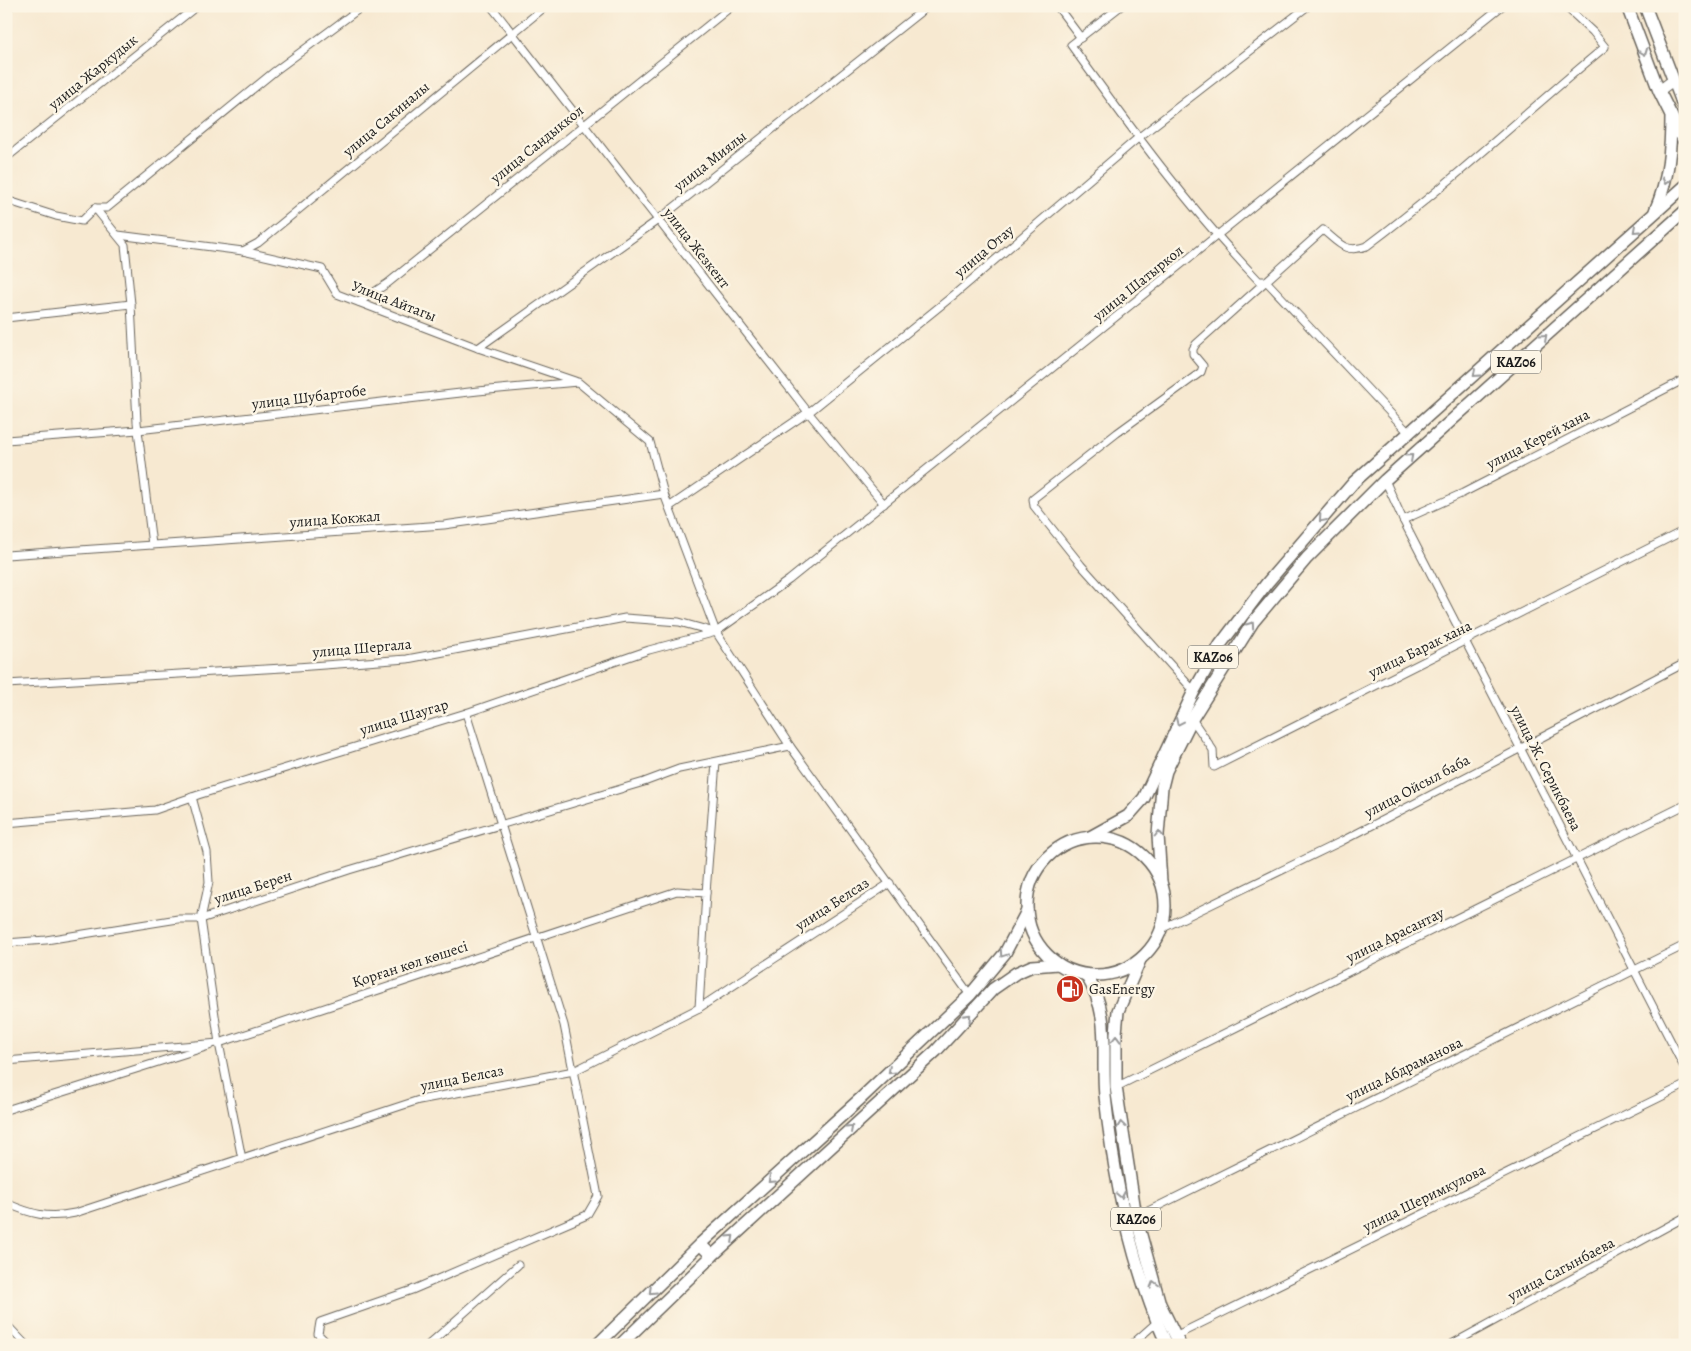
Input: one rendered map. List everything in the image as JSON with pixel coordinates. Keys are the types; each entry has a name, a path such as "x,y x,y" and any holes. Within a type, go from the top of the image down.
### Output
{"main road":[{"path":"1627,6 1659,91 1685,144"},
{"path":"1645,6 1672,81 1683,105"},
{"path":"1659,91 1672,81"},
{"path":"1654,214 1664,188 1670,163 1671,115"},
{"name":"KАZ06","path":"1685,186 1410,434 1354,482 1266,582 1220,645 1194,691 1144,798 1128,816 1090,837 1069,843 1046,859 1037,870 1028,890 1027,911 1031,932 1042,950 1058,964 1086,975 1105,975 1124,970 1140,960 1153,946 1161,930 1165,906 1161,882 1158,835 1162,787 1166,771 1192,719 1253,622 1307,558 1385,480 1679,222 1685,211"},
{"name":"KАZ06","path":"1090,837 1112,839 1133,848 1150,863 1161,882"},
{"path":"597,1345 700,1244 860,1100 970,995 1005,953 1027,911"},
{"name":"KАZ06","path":"1140,960 1118,1011 1116,1087 1136,1217 1160,1304 1178,1340"},
{"path":"620,1345 712,1256 936,1051 993,990 1016,973 1032,966 1058,964"},
{"name":"KАZ06","path":"1086,975 1097,992 1101,1007 1105,1095 1128,1232 1140,1275 1167,1345"},
{"path":"700,1244 712,1256"}],"street":[{"path":"6,10 10,6"},
{"name":"улица Жаркудык","path":"6,158 197,6"},
{"path":"6,200 56,216 82,221 95,208 108,208 275,71 363,6"},
{"name":"улица Жезкент","path":"491,6 808,412 884,504"},
{"name":"улица Сакиналы","path":"242,252 258,243 546,6"},
{"name":"улица Сандыккол","path":"359,302 388,283 583,124 732,6"},
{"name":"улица Миялы","path":"478,348 658,220 928,6"},
{"path":"1057,6 1081,38"},
{"path":"1120,6 1071,45 1138,138 1217,237 1259,281 1266,281 1410,434"},
{"name":"улица Отау","path":"669,507 808,412 928,317 1138,138 1308,6"},
{"name":"улица Шатыркол","path":"790,580 1502,6"},
{"path":"1194,691 1081,565 1034,506 1033,499 1109,439 1201,372 1203,366 1193,354 1193,349 1323,230 1345,248 1356,250 1367,246 1425,202 1525,113 1605,47 1593,32 1565,6"},
{"path":"95,208 125,245 131,304 138,430 152,545"},
{"name":"Улица Айтагы","path":"118,235 242,252 322,269 337,294 478,348 578,382"},
{"path":"6,318 131,304"},
{"name":"улица Керей хана","path":"1403,520 1463,492 1685,379"},
{"path":"578,382 650,442 664,494 716,632 790,746 970,995"},
{"name":"улица Шубартобе","path":"6,440 138,430 468,392 578,382"},
{"name":"улица Ж. Серикбаева","path":"1385,480 1403,520 1685,1068"},
{"name":"улица Кокжал","path":"6,555 444,525 664,494"},
{"name":"улица Барак хана","path":"1192,719 1213,750 1214,766 1466,642 1685,530"},
{"name":"улица Шаугар","path":"6,823 155,810 466,713 649,650 716,632 790,580"},
{"name":"улица Шергала","path":"6,684 407,659 625,618 679,622 716,632"},
{"name":"улица Ойсыл баба","path":"1161,930 1342,841 1685,663"},
{"path":"329,1345 318,1334 320,1322 412,1290 587,1215 598,1196 564,1025 538,937 466,713"},
{"name":"улица Берен","path":"6,943 46,940 178,919 201,919 349,870 502,825 679,769 790,746"},
{"path":"699,1008 716,762"},
{"path":"192,797 207,852 209,882 201,919 219,1043 242,1159"},
{"name":"улица Арасантау","path":"1116,1087 1578,860 1685,805"},
{"name":"улица Белсаз","path":"6,1203 38,1216 62,1216 419,1100 574,1071 699,1008 890,882"},
{"name":"Қорған көл көшесі","path":"6,1061 219,1043 677,892 706,892"},
{"name":"улица Абдраманова","path":"1136,1217 1685,944"},
{"path":"6,1110 219,1043"},
{"name":"улица Шеримкулова","path":"1178,1340 1685,1084"},
{"name":"улица Сагынбаева","path":"1450,1345 1685,1217"},
{"path":"428,1345 518,1265"},
{"path":"1131,1345 1157,1322"},
{"path":"6,1324 26,1345"}],"place":[{"name":"GasEnergy","path":"1070,989"}]}
